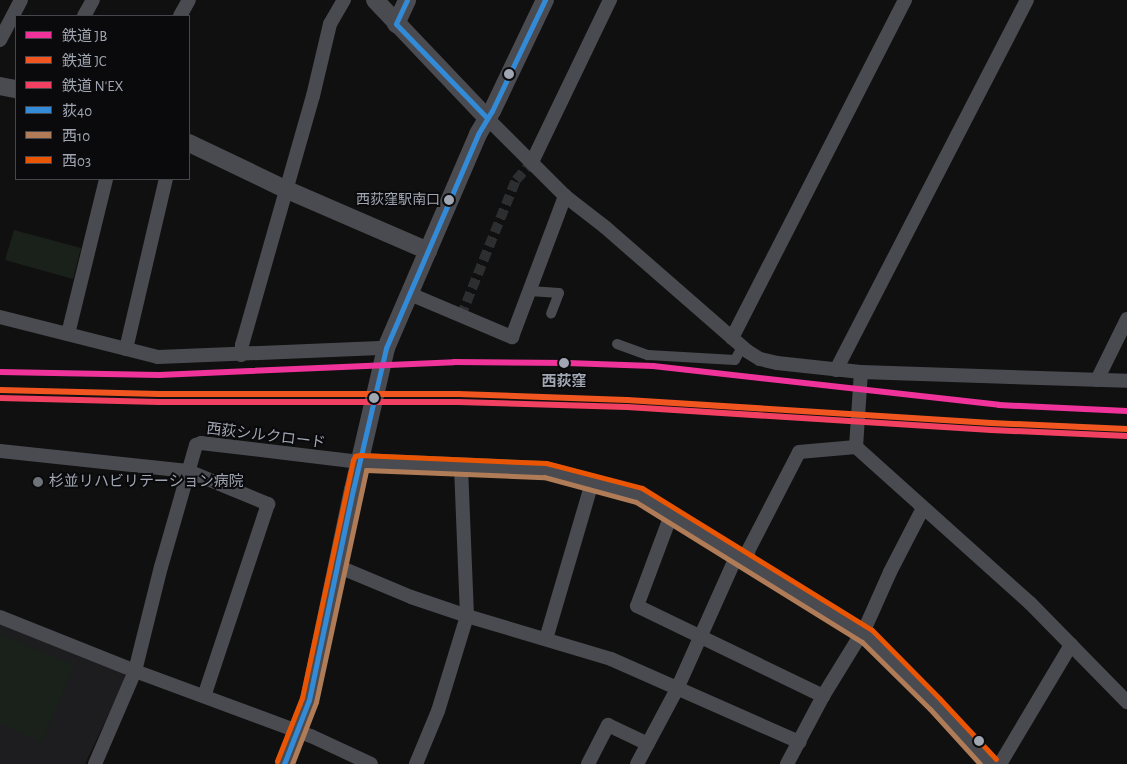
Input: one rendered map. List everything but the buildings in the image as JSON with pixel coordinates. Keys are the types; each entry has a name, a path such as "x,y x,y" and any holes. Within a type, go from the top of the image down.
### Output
{"street":[{"path":"0,40 21,0"},
{"path":"85,15 93,0"},
{"path":"181,15 190,0"},
{"path":"241,355 242,345 285,189 313,96 330,24 344,0"},
{"path":"375,0 487,118 565,196 605,227 737,343 760,359 861,372 1127,381"},
{"path":"396,24 407,0"},
{"path":"284,764 310,700 337,566 386,348 478,134 545,0"},
{"path":"530,160 538,153 610,0"},
{"path":"617,344 648,355 735,360 737,343 905,0"},
{"path":"836,370 1027,0"},
{"path":"0,86 15,89"},
{"path":"190,143 285,189 428,251"},
{"path":"68,334 106,180"},
{"path":"126,349 166,180"},
{"path":"410,294 512,337 565,196"},
{"path":"530,290 559,293 551,314"},
{"path":"0,317 158,357 386,348"},
{"path":"1097,380 1127,319"},
{"path":"856,447 861,372"},
{"name":"西荻シルクロード","path":"188,471 193,451 196,445 201,443 360,462"},
{"path":"637,764 799,452 856,447 1030,603 1127,702"},
{"path":"0,450 188,471 268,504 204,696"},
{"path":"360,462 545,470 639,496 743,558 867,636 935,704 990,764"},
{"path":"416,764 438,711 467,616 461,466"},
{"path":"95,764 135,671 161,567 188,471"},
{"path":"546,639 592,483"},
{"path":"787,764 823,696 866,626 890,572 923,508"},
{"path":"671,514 637,606 823,696"},
{"path":"337,566 411,597 467,616 611,659 799,742"},
{"path":"0,617 135,671 298,731 338,747 370,764"},
{"path":"1000,764 1071,645"},
{"path":"588,764 608,725 648,744"}],"shaded area":[{"path":"14,230 81,248 73,279 5,260"},
{"path":"0,623 124,673 126,678 85,764 0,764"},
{"path":"0,634 74,665 42,742 0,724"}],"tunnel":[{"path":"461,316 516,180 532,162"}],"rail line":[{"name":"JB","path":"0,372 159,375 454,362 567,363 653,366 999,405 1127,411"},
{"name":"JC","path":"0,390 159,394 458,394 627,400 991,423 1127,429"},
{"name":"N'EX","path":"0,398 159,402 458,402 627,407 991,430 1127,436"}],"transit line":[{"name":"荻40","path":"407,0 396,24 487,118"},
{"name":"荻40","path":"284,764 309,700 353,490 386,348 478,134 492,111 545,0"},
{"name":"西03","path":"277,761 302,698 353,460 355,456 360,455 546,463 642,488 872,630 996,759"},
{"name":"西10","path":"292,764 316,702 366,470 544,477 636,502 862,642 930,709 980,764"}],"place":[{"name":"西荻窪駅南口","path":"449,200"},
{"name":"西荻窪","path":"564,363"},
{"name":"杉並リハビリテーション病院","path":"38,482"}]}
